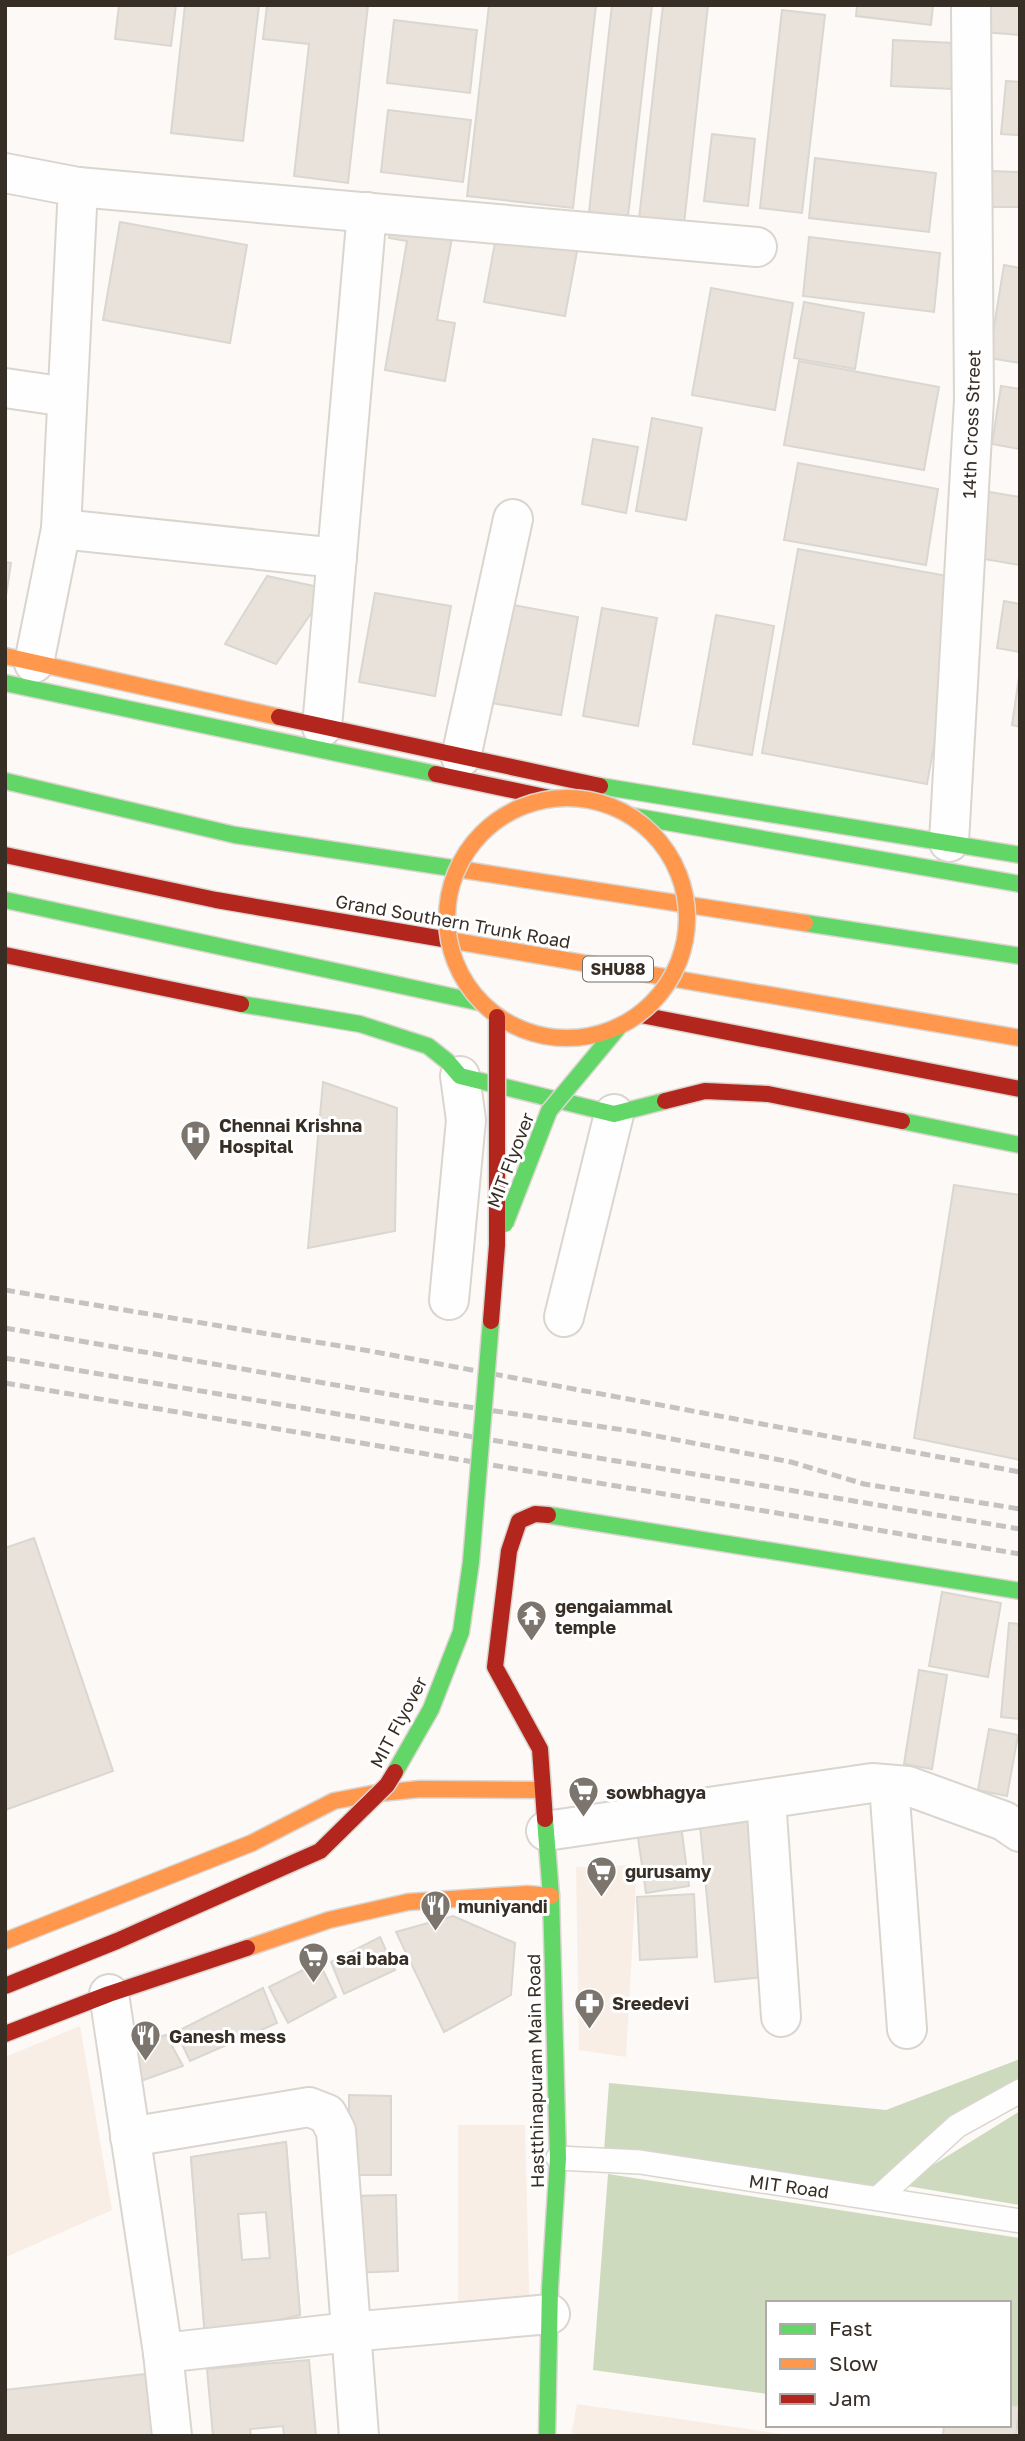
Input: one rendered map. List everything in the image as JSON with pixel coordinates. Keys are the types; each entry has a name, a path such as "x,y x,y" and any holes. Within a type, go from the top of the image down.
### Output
{"street":[{"name":"14th Cross Street","path":"949,842 974,400 971,5"},
{"path":"5,173 78,187 757,247"},
{"path":"15,668 61,529 78,187"},
{"path":"322,727 368,212"},
{"path":"5,388 67,397"},
{"path":"461,757 513,519"},
{"path":"61,529 337,558"},
{"path":"15,668 322,727 570,781 1020,855"},
{"path":"15,668 550,798"},
{"path":"5,781 235,835 1020,956"},
{"path":"579,797 606,803 632,816 661,842 680,875 688,913 683,951 667,987 641,1015 618,1028 588,1037 556,1038 525,1031 497,1017 482,1003 459,972 448,936 448,898 460,861 483,831 513,809 550,798 579,797"},
{"path":"632,816 1020,884"},
{"name":"Grand Southern Trunk Road","path":"5,855 216,900 1020,1038"},
{"path":"5,900 482,1003"},
{"path":"5,955 227,1002 360,1024 428,1046 460,1076 466,1120 449,1300"},
{"path":"641,1015 1020,1089"},
{"name":"MIT Flyover","path":"5,1986 117,1941 320,1851 387,1785 431,1709 461,1632 471,1562 497,1245 497,1017"},
{"name":"MIT Flyover","path":"497,1245 549,1111 618,1028"},
{"path":"460,1076 614,1114 705,1091 768,1094 1020,1145"},
{"path":"564,1317 614,1114"},
{"name":"Hastthinapuram Main Road","path":"547,2436 558,2158 551,1896 540,1749 495,1667 509,1551 519,1521 535,1514 584,1520 1020,1591"},
{"path":"546,1831 872,1783 908,1786 1004,1821 1020,1832"},
{"path":"889,1785 907,2029"},
{"path":"5,1941 254,1842 345,1798 404,1790 463,1787 543,1790"},
{"path":"766,1799 781,2017"},
{"path":"5,2034 109,1994 329,1920 408,1902 527,1894 551,1896"},
{"path":"109,1994 173,2436"},
{"path":"130,2137 309,2107 327,2114 336,2130 359,2436"},
{"path":"163,2353 350,2332 550,2314"}],"lane":[{"path":"878,2198 957,2126 1020,2091"},
{"name":"MIT Road","path":"558,2158 640,2162 774,2185 878,2198 1020,2221"}],"shaded area":[{"path":"637,1865 626,2057 579,2050 576,1867"},
{"path":"80,2026 112,2210 6,2257 5,2057"},
{"path":"458,2125 525,2125 530,2327 458,2321"},
{"path":"577,2404 797,2436 571,2436"}],"green space":[{"path":"1020,2059 1020,2083 872,2189 604,2151 609,2083 886,2110"},
{"path":"1020,2111 1020,2205 901,2185"},
{"path":"608,2174 1020,2238 1020,2429 1008,2427 1011,2427 1011,2301 766,2301 766,2394 593,2370"}],"building":[{"path":"119,5 176,5 171,46 115,39"},
{"path":"185,5 259,5 243,141 171,133"},
{"path":"267,5 368,5 348,183 294,176 309,44 263,39"},
{"path":"489,5 596,5 573,208 467,196"},
{"path":"612,5 652,5 628,216 589,212"},
{"path":"663,5 708,5 684,224 639,219"},
{"path":"857,5 933,5 931,25 856,16"},
{"path":"984,5 1020,5 1020,35 982,32"},
{"path":"782,10 825,15 802,213 760,208"},
{"path":"394,20 477,30 470,93 387,83"},
{"path":"893,40 954,43 952,89 891,86"},
{"path":"1006,81 1020,82 1020,135 1001,134"},
{"path":"388,110 471,120 463,182 381,172"},
{"path":"712,134 755,139 748,206 704,201"},
{"path":"815,158 936,173 929,232 809,218"},
{"path":"990,171 1020,172 1020,207 990,207"},
{"path":"393,216 454,227 437,320 455,323 445,381 385,370 407,241 389,238"},
{"path":"120,222 247,245 230,343 103,320"},
{"path":"497,232 578,246 565,316 484,302"},
{"path":"809,237 940,253 934,312 803,296"},
{"path":"1004,265 1020,268 1020,363 989,358"},
{"path":"711,288 793,303 775,410 692,395"},
{"path":"804,302 864,313 855,369 794,358"},
{"path":"799,361 939,387 924,470 784,445"},
{"path":"1001,386 1020,389 1020,449 992,444"},
{"path":"652,418 702,428 686,520 636,511"},
{"path":"593,439 638,447 626,513 582,504"},
{"path":"798,463 938,489 926,565 784,540"},
{"path":"984,491 1020,497 1020,565 972,557"},
{"path":"798,549 964,579 927,784 762,753"},
{"path":"5,562 11,563 5,602"},
{"path":"267,576 328,589 276,664 225,644"},
{"path":"375,593 451,606 435,696 359,682"},
{"path":"1004,601 1020,604 1020,652 997,648"},
{"path":"497,602 578,617 561,715 480,701"},
{"path":"602,608 657,618 638,726 583,716"},
{"path":"716,615 774,626 752,755 693,744"},
{"path":"1020,677 1020,727 1012,725"},
{"path":"323,1082 397,1108 395,1231 308,1248"},
{"path":"954,1185 1020,1195 1020,1460 914,1438"},
{"path":"34,1538 113,1771 5,1810 5,1548"},
{"path":"942,1592 1001,1603 988,1677 929,1666"},
{"path":"1009,1623 1020,1624 1020,1719 1001,1717"},
{"path":"919,1670 947,1675 932,1769 904,1764"},
{"path":"989,1729 1018,1735 1007,1796 978,1790"},
{"path":"748,1821 764,1977 715,1982 700,1826"},
{"path":"681,1825 689,1886 646,1893 637,1831"},
{"path":"694,1894 697,1957 640,1960 637,1897"},
{"path":"453,1916 515,1943 511,1995 444,2032 396,1932"},
{"path":"380,1937 395,1970 344,1994 331,1962"},
{"path":"319,1962 336,1997 288,2023 269,1987"},
{"path":"263,1988 277,2023 190,2061 176,2032"},
{"path":"166,2035 183,2066 141,2081 126,2047"},
{"path":"349,2095 391,2096 391,2175 349,2175"},
{"path":"286,2142 300,2315 205,2337 191,2157","holes":["266,2212 270,2258 242,2260 238,2214"]},
{"path":"286,2142 300,2315 205,2337 191,2157","holes":["266,2212 270,2258 242,2260 238,2214"]},
{"path":"396,2195 398,2271 352,2273 349,2196"},
{"path":"309,2360 316,2436 284,2436 283,2426 250,2429 251,2436 213,2436 207,2369"},
{"path":"162,2372 170,2436 5,2436 5,2390"},
{"path":"1011,2405 1019,2406 1016,2436 943,2436 944,2427 1011,2427"}],"railway":[{"path":"5,1290 370,1351 1020,1472"},
{"path":"5,1328 434,1402 631,1431 791,1462 864,1484 1020,1509"},
{"path":"5,1358 1020,1529"},
{"path":"5,1383 1020,1554"}],"traffic: fast":[{"path":"5,683 436,774"},
{"path":"5,781 235,835 458,869"},
{"path":"600,786 1020,855"},
{"path":"632,816 1020,884"},
{"path":"5,900 482,1003"},
{"path":"805,923 1020,956"},
{"path":"241,1004 360,1024 428,1046 460,1076 614,1114 665,1101"},
{"path":"505,1224 549,1111 618,1028"},
{"path":"902,1121 1020,1145"},
{"path":"395,1772 431,1709 461,1632 471,1562 491,1321"},
{"path":"548,1515 1020,1591"},
{"path":"545,1819 551,1896 558,2158 550,2288 547,2436"}],"traffic: slow":[{"path":"5,656 279,717"},
{"path":"555,798 579,798 624,812 652,833 667,851 678,872 685,895 687,918 685,941 678,964 667,985 652,1003 624,1024 602,1033 579,1038 555,1038 510,1024 491,1011 474,994 461,975 452,953 447,930 447,906 461,861 474,842 491,825 510,812 532,803 555,798"},
{"path":"458,869 805,923"},
{"path":"443,939 1020,1038"},
{"path":"5,1941 252,1843 334,1801 420,1789 543,1790"},
{"path":"247,1948 329,1920 408,1902 527,1894 551,1896"}],"traffic: jam":[{"path":"279,717 600,786"},
{"path":"436,774 550,798"},
{"path":"5,855 216,900 443,939"},
{"path":"5,955 241,1004"},
{"path":"641,1015 1020,1089"},
{"path":"491,1321 497,1245 497,1017"},
{"path":"665,1101 705,1091 768,1094 902,1121"},
{"path":"545,1819 540,1749 495,1667 509,1551 519,1521 535,1514 548,1515"},
{"path":"5,1986 117,1941 320,1851 387,1785 395,1772"},
{"path":"5,2034 109,1994 247,1948"}],"place":[{"name":"Chennai Krishna Hospital","path":"196,1162"},
{"name":"gengaiammal temple","path":"532,1643"},
{"name":"sowbhagya","path":"583,1819"},
{"name":"gurusamy","path":"602,1898"},
{"name":"muniyandi","path":"435,1933"},
{"name":"sai baba","path":"313,1985"},
{"name":"Sreedevi","path":"589,2030"},
{"name":"Ganesh mess","path":"146,2063"}]}
